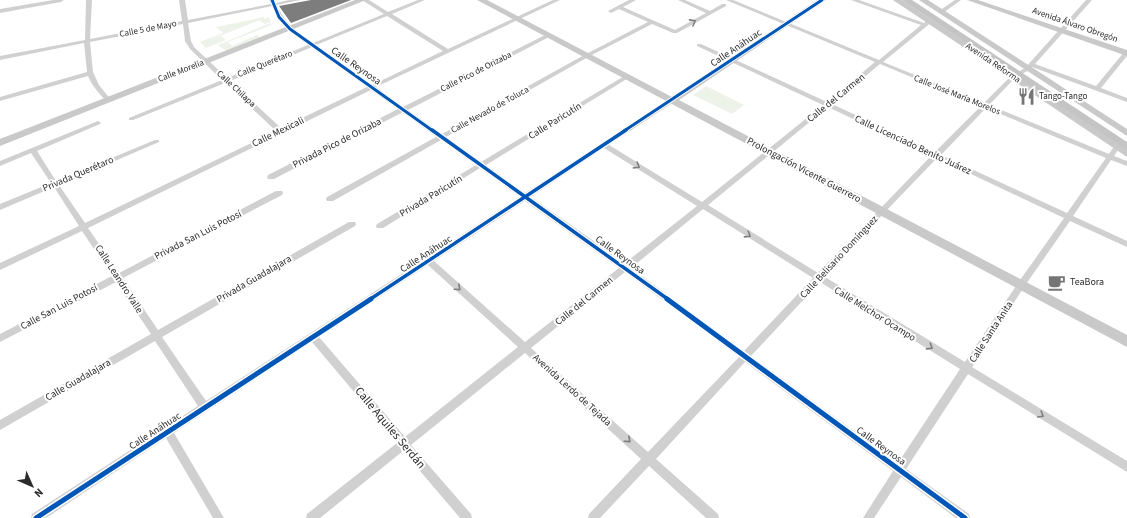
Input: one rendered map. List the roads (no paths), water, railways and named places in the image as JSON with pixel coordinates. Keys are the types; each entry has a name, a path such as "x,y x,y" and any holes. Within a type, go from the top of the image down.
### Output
{"main road":[{"name":"Avenida Reforma","path":"906,0 942,18"},
{"name":"Avenida Reforma","path":"913,0 1127,140"},
{"path":"942,18 962,42"},
{"name":"Avenida Reforma","path":"1023,71 1127,147"}],"street":[{"path":"0,11 62,0"},
{"path":"89,0 88,41 91,73 93,81 108,100"},
{"name":"Calle Chilapa","path":"182,0 188,41 226,80 280,131"},
{"name":"Calle 5 de Mayo","path":"0,58 185,22 273,2 297,0"},
{"name":"Calle Morelia","path":"0,143 362,0"},
{"path":"366,0 447,51"},
{"name":"Calle Querétaro","path":"131,119 422,0"},
{"name":"Calle Mexicali","path":"0,267 280,131 557,0"},
{"path":"611,11 633,0"},
{"path":"681,0 710,13"},
{"name":"Calle José María Morelos","path":"729,0 1127,164"},
{"name":"Calle Anáhuac","path":"36,518 429,262 822,0"},
{"path":"854,0 927,23"},
{"name":"Avenida Reforma","path":"897,0 927,23 962,42 1023,71 1127,133"},
{"name":"Avenida Reforma","path":"923,0 942,18 965,29 1023,71 1127,154"},
{"path":"942,18 958,0"},
{"name":"Avenida Álvaro Obregón","path":"971,0 1127,53"},
{"name":"Calle Belisario Domínguez","path":"593,518 882,210 937,156 984,106 1023,71 1062,31 1089,0"},
{"name":"Prolongación Vicente Guerrero","path":"486,1 1127,341"},
{"name":"Calle Reynosa","path":"273,2 279,17 290,29 625,268 965,518"},
{"path":"619,7 675,32 724,5"},
{"name":"Calle Nevado de Toluca","path":"330,199 588,55 651,22"},
{"name":"Calle del Carmen","path":"311,518 405,445 770,152 927,23"},
{"name":"Calle Pico de Orizaba","path":"402,109 549,35"},
{"name":"Calle Licenciado Benito Juárez","path":"699,45 1127,244"},
{"path":"1097,89 1127,53"},
{"path":"1023,71 1097,89 1127,100"},
{"path":"0,99 91,73"},
{"name":"Calle Paricutín","path":"482,166 628,76"},
{"name":"Privada Pico de Orizaba","path":"271,177 402,109"},
{"path":"0,164 98,123"},
{"name":"Privada Querétaro","path":"0,208 156,140"},
{"name":"Calle Melchor Ocampo","path":"604,145 818,279 1127,467"},
{"name":"Calle Santa Anita","path":"868,518 967,370 1021,285 1117,147"},
{"name":"Calle Leandro Valle","path":"33,151 56,183 205,408"},
{"name":"Privada Paricutín","path":"380,226 482,166"},
{"name":"Privada San Luis Potosí","path":"118,276 279,193"},
{"name":"Privada Guadalajara","path":"156,335 352,224"},
{"name":"Avenida Lerdo de Tejada","path":"429,262 714,518"},
{"name":"Calle San Luis Potosí","path":"0,338 118,276"},
{"name":"Calle Guadalajara","path":"0,425 156,335"},
{"name":"Calle Aquiles Serdán","path":"313,338 467,518"},
{"path":"168,432 220,518"}],"place":[{"name":"Tango-Tango","path":"1026,96"},
{"name":"TeaBora","path":"1057,282"}]}
